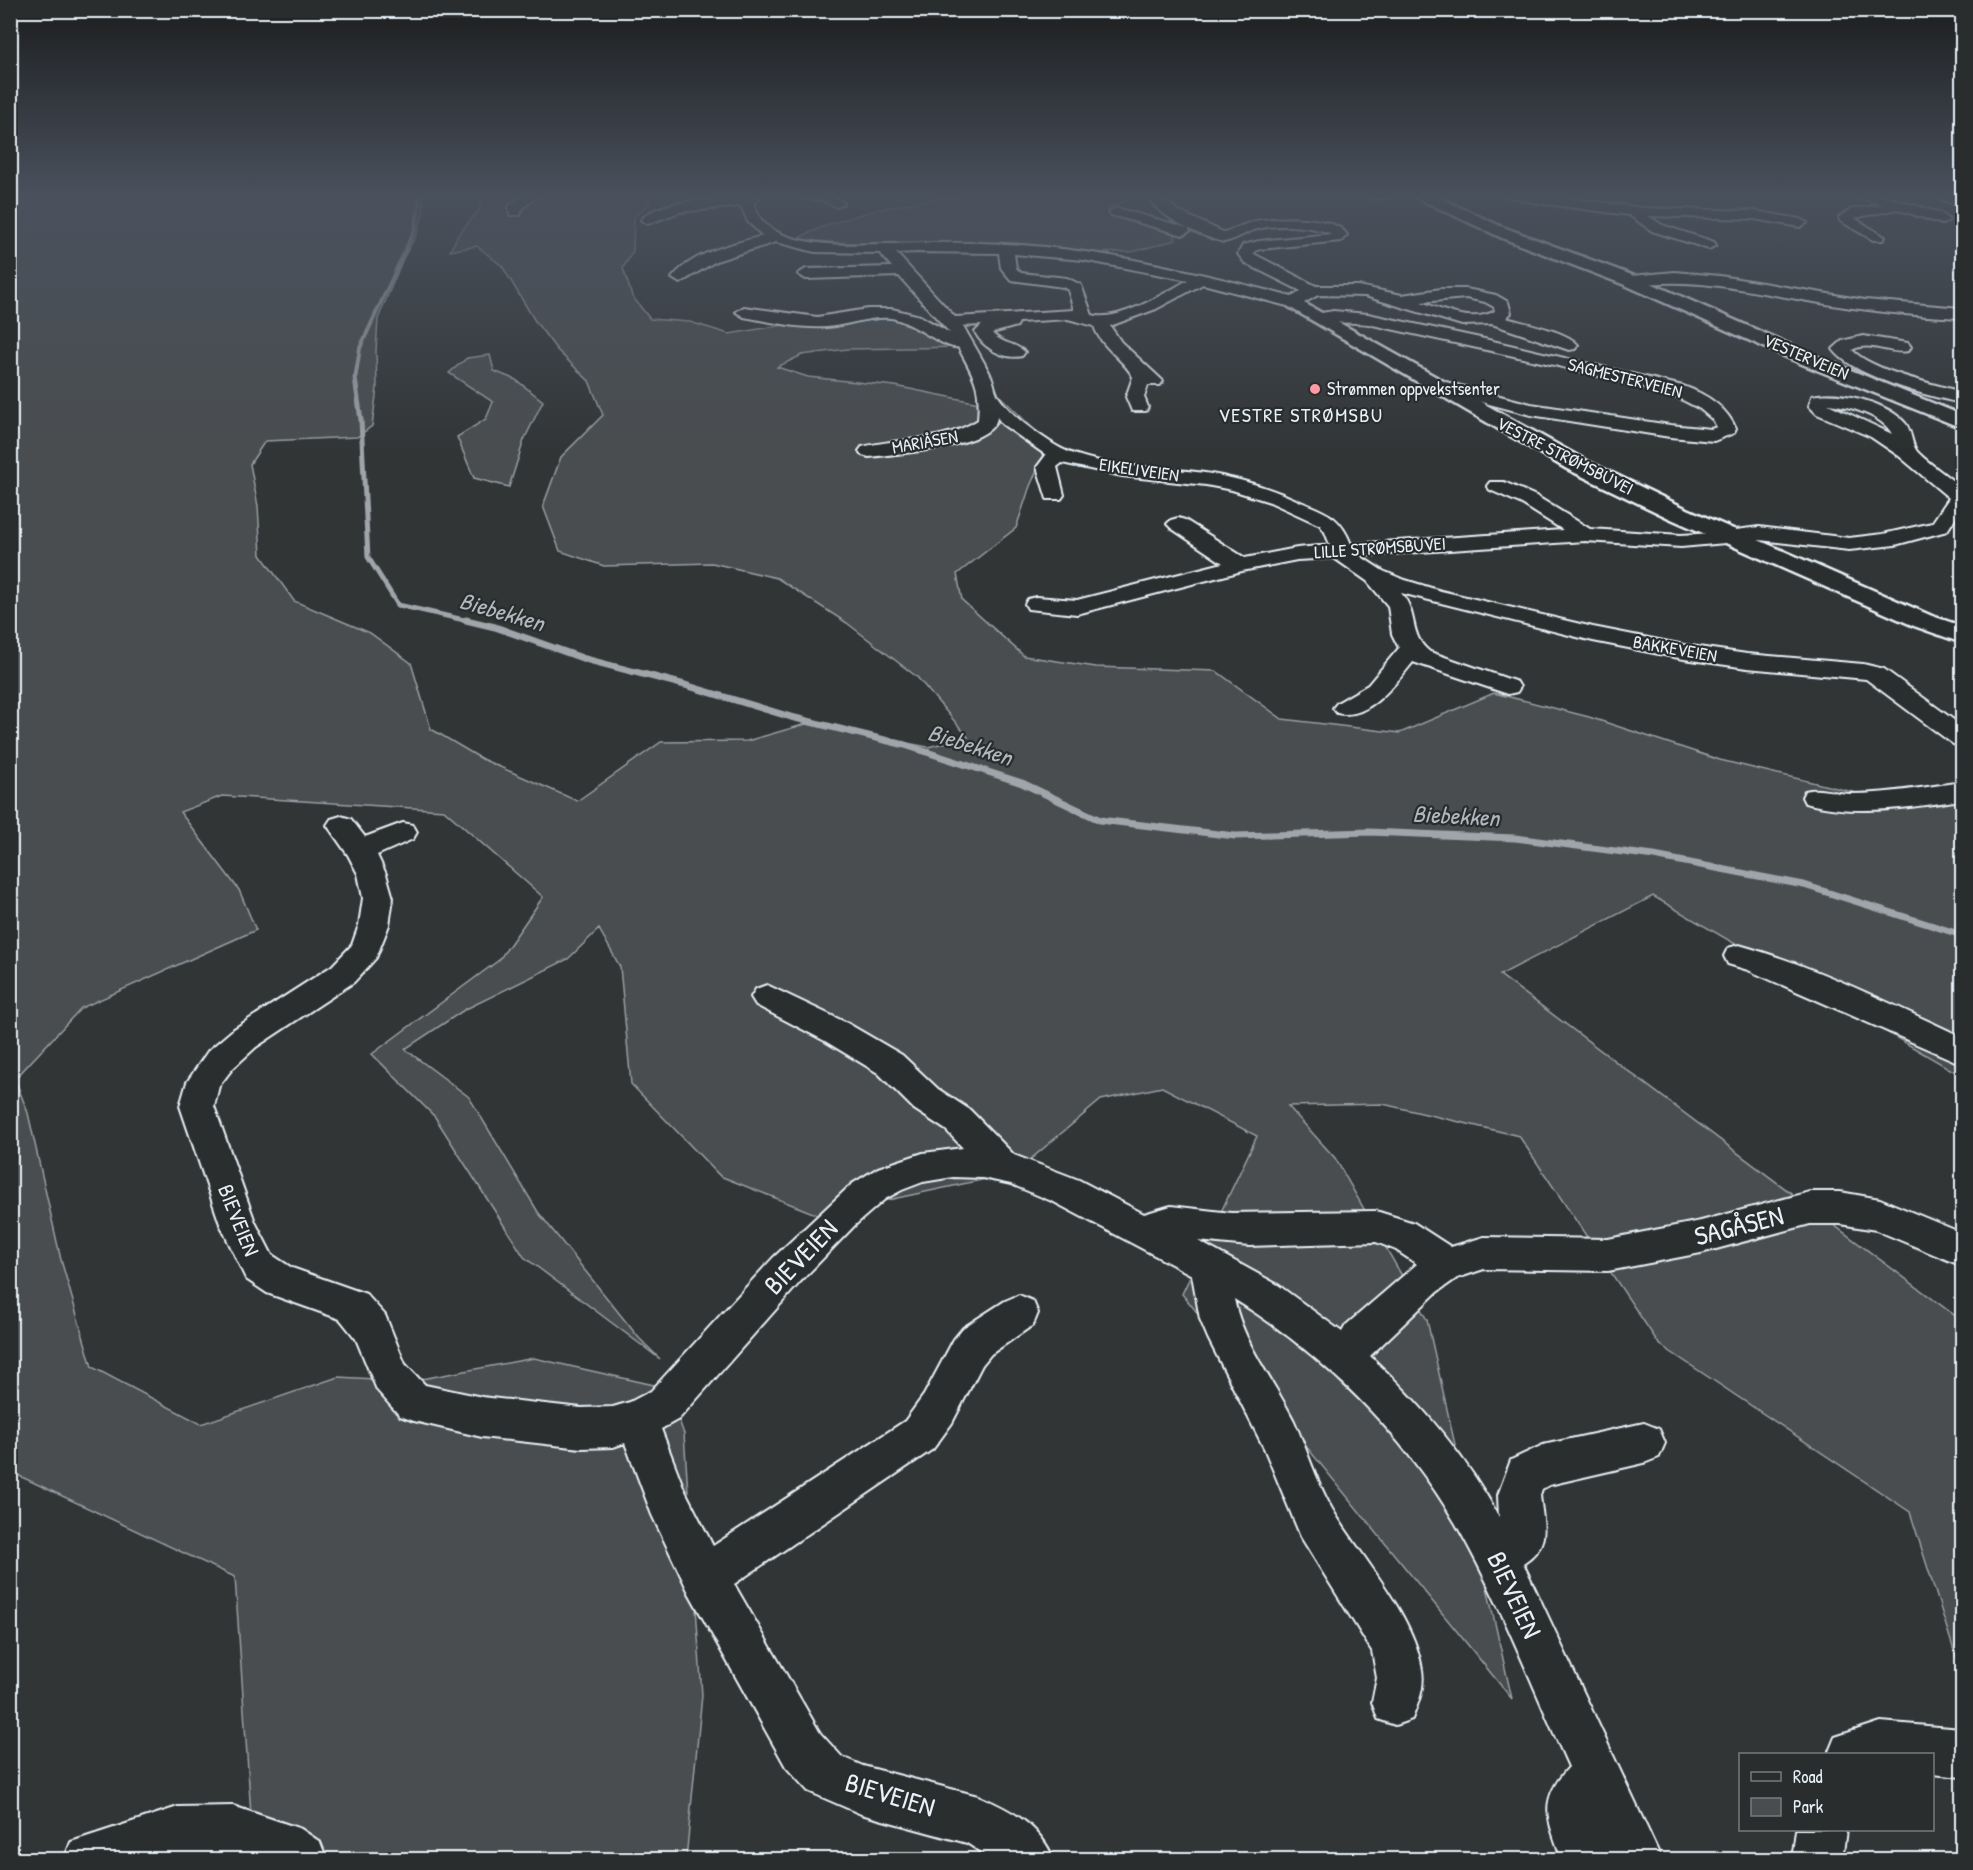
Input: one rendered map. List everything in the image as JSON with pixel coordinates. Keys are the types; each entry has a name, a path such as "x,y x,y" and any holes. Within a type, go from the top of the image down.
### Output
{"main road":[{"name":"VESTERVEIEN","path":"1631,281 1809,360 1962,422"},
{"name":"VESTRE STRØMSBUVEI","path":"1295,303 1565,459 1677,513 1923,621 1962,635"}],"street":[{"name":"EIKELIVEIEN","path":"913,280 951,322 983,376 989,396 1017,426 1048,449 1062,456 1122,470 1206,479 1236,485 1277,498 1327,521 1335,530 1341,550"},
{"path":"1044,280 1067,283 1075,288 1084,316"},
{"path":"951,322 1053,315 1084,316 1101,322 1137,312 1199,280"},
{"name":"VESTRE STRØMSBUVEI","path":"1206,280 1295,303"},
{"path":"1297,280 1319,290"},
{"path":"1313,280 1319,290"},
{"path":"1631,281 1635,280"},
{"path":"1705,280 1888,309 1962,313"},
{"path":"1295,303 1300,296 1319,290 1364,291 1403,300 1459,319 1495,320 1546,335 1569,345"},
{"path":"1403,300 1457,293 1485,296 1502,305 1503,313 1495,320"},
{"name":"EIKELIVEIEN","path":"744,312 812,322 841,320 870,313 896,314 927,323 960,347 965,348"},
{"path":"1016,352 988,341 984,336 984,330 1053,315"},
{"name":"SAGMESTERVEIEN","path":"1322,317 1350,317 1443,336 1677,390 1690,395 1713,410 1725,423 1726,429 1714,435 1670,431 1531,409 1449,386 1434,384"},
{"path":"1101,322 1105,333 1136,366 1154,381"},
{"path":"1902,347 1863,341 1846,345 1842,349 1845,355 1861,365 1962,398"},
{"path":"1136,366 1142,377 1135,397 1139,407"},
{"name":"MARIÅSEN","path":"868,451 942,441 976,430 987,422 989,396"},
{"name":"VESTRE STRØMSBUVEI","path":"1731,535 1771,535 1808,542 1848,544 1914,534 1940,527 1953,504 1961,497 1906,452"},
{"path":"1054,495 1047,467 1052,460 1062,456"},
{"path":"1497,486 1529,500 1585,535"},
{"path":"1178,524 1241,565"},
{"name":"LILLE STRØMSBUVEI","path":"1036,604 1077,607 1241,565 1297,554 1585,535 1681,541 1716,539 1731,535"},
{"name":"BAKKEVEIEN","path":"1341,550 1341,553 1375,576 1434,596 1593,634 1683,652 1748,661 1863,671 1885,680 1962,738"},
{"name":"BAKKEVEIEN","path":"1375,576 1399,605 1404,634 1411,650"},
{"path":"1346,708 1377,690 1411,650 1422,657 1508,687"},
{"path":"1815,797 1848,803 1962,791"},
{"name":"BIEVEIEN","path":"403,832 380,841 351,839 372,874 378,898 374,925 364,950 343,974 245,1038 220,1060 204,1082 197,1106 238,1224 259,1267 280,1281 352,1306 370,1328 391,1377 414,1402 482,1417 581,1428 613,1427 637,1420 665,1405 810,1245 864,1194 889,1179 926,1167 955,1161 1001,1165 1050,1182 1262,1296 1305,1326 1346,1360 1423,1441 1458,1489 1496,1552 1637,1860"},
{"path":"1739,956 1757,961 1878,1011 1962,1052"},
{"name":"BIEVEIEN","path":"767,997 836,1032 890,1064 926,1099 958,1120 1001,1165"},
{"name":"SAGÅSEN","path":"1446,1265 1484,1253 1608,1255 1701,1237 1810,1208 1840,1208 1880,1215 1962,1250"},
{"path":"1144,1232 1154,1225 1172,1220 1210,1228 1251,1232 1326,1226 1383,1227 1420,1244 1446,1265 1424,1280 1360,1338 1346,1360"},
{"path":"1209,1266 1219,1319 1279,1435 1316,1522 1390,1639 1398,1660 1402,1685 1395,1702"},
{"path":"705,1577 919,1435 938,1409 968,1352 977,1341 1019,1313"},
{"name":"BIEVEIEN","path":"637,1420 667,1500 705,1577 803,1750 825,1774 861,1790 978,1821 1017,1846 1029,1860"},
{"path":"1496,1552 1522,1539 1519,1495 1526,1475 1543,1466 1644,1443"},
{"path":"1858,1753 1881,1746 1962,1753"},
{"path":"1587,1860 1572,1818 1572,1800 1596,1773"},
{"path":"89,1860 178,1832 233,1831 283,1847 302,1860"},
{"path":"1817,1860 1821,1831"}],"green space":[{"path":"11,280 394,280 378,319 377,388 372,426 357,437 265,441 250,464 258,506 261,555 294,601 370,633 411,663 431,729 482,759 577,801 661,742 747,741 806,724 928,747 968,737 917,677 847,623 777,578 712,563 604,566 560,551 543,506 561,457 603,415 589,381 557,350 535,321 511,280 627,280 632,296 650,319 690,322 729,334 856,313 912,313 958,332 967,347 847,349 802,355 777,367 808,377 895,386 979,403 1000,396 1046,441 1044,455 1030,486 1016,528 957,574 962,600 1024,656 1096,667 1216,671 1282,719 1400,733 1494,693 1589,717 1720,760 1861,794 1962,787 1962,1076 1653,896 1500,975 1962,1321 1962,1659 1956,1657 1910,1512 1659,1344 1519,1136 1383,1104 1288,1106 1335,1158 1427,1320 1512,1699 1182,1294 1257,1136 1162,1087 1101,1100 1014,1173 818,1215 720,1176 631,1084 620,967 599,929 568,959 464,1010 405,1049 469,1097 538,1212 639,1338 660,1359 524,1257 435,1117 372,1054 499,960 543,897 444,810 222,796 180,812 239,890 256,930 81,1008 15,1079 28,1113 61,1260 92,1367 201,1424 338,1377 411,1381 534,1358 667,1388 684,1434 702,1695 686,1859 254,1859 235,1577 11,1472"},
{"path":"490,355 494,371 516,380 543,401 524,440 509,487 474,478 457,437 486,419 493,402 449,373 467,358"}],"waterway":[{"name":"Biebekken","path":"355,379 360,348 391,280"},
{"name":"Biebekken","path":"355,379 361,420 368,557 398,605 473,622"},
{"name":"Biebekken","path":"466,620 495,627 585,659 685,685 791,717 905,745 1022,783 1100,820 1235,836 1369,832 1515,838 1654,856 1804,885 1962,935 1960,934"}],"place":[{"name":"Strømmen oppvekstsenter","path":"1315,389"}],"district":[{"name":"VESTRE STRØMSBU","path":"1301,415"}]}
